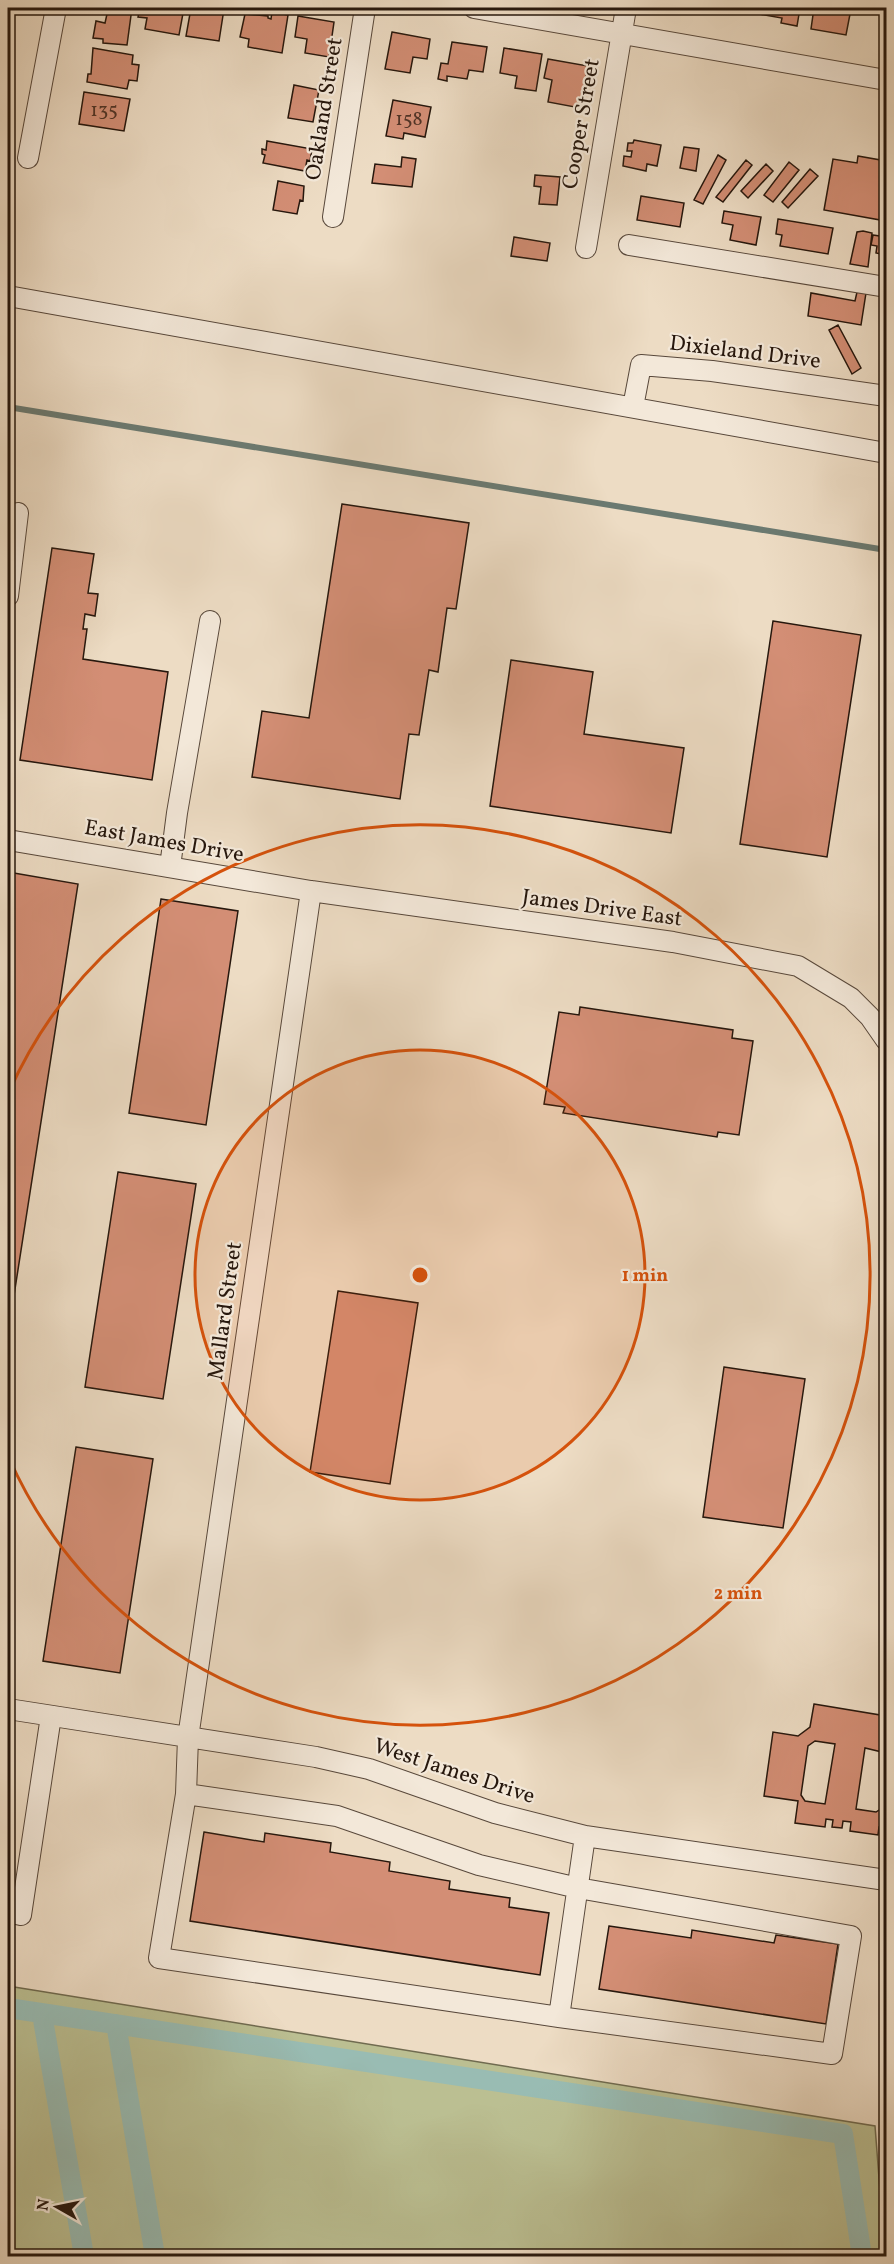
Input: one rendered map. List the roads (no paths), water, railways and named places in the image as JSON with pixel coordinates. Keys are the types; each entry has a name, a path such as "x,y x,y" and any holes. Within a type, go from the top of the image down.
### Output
{"street":[{"path":"28,158 56,8"},
{"name":"Oakland Street","path":"333,217 365,8"},
{"path":"474,8 622,32 886,80"},
{"name":"Cooper Street","path":"586,248 626,8"},
{"path":"629,245 886,287"},
{"path":"8,296 886,453"},
{"name":"Dixieland Drive","path":"633,407 641,365 712,372 886,396"},
{"path":"8,596 18,513"},
{"path":"170,867 210,621"},
{"name":"East James Drive","path":"8,840 312,891"},
{"name":"James Drive East","path":"312,891 673,942 798,966 851,998 870,1017 886,1040"},
{"name":"Mallard Street","path":"312,891 188,1738 186,1794 159,1958 559,2017"},
{"name":"West James Drive","path":"8,1709 316,1757 369,1769 495,1813 585,1836 886,1880"},
{"path":"8,1912 21,1915 51,1716"},
{"path":"186,1794 337,1816 479,1865 578,1888 851,1936 832,2054 559,2017 578,1888 585,1836"}],"waterway":[{"path":"8,407 886,550"},
{"path":"8,2008 843,2134 862,2256"},
{"path":"42,2014 84,2256"},
{"path":"116,2024 155,2256"}]}
